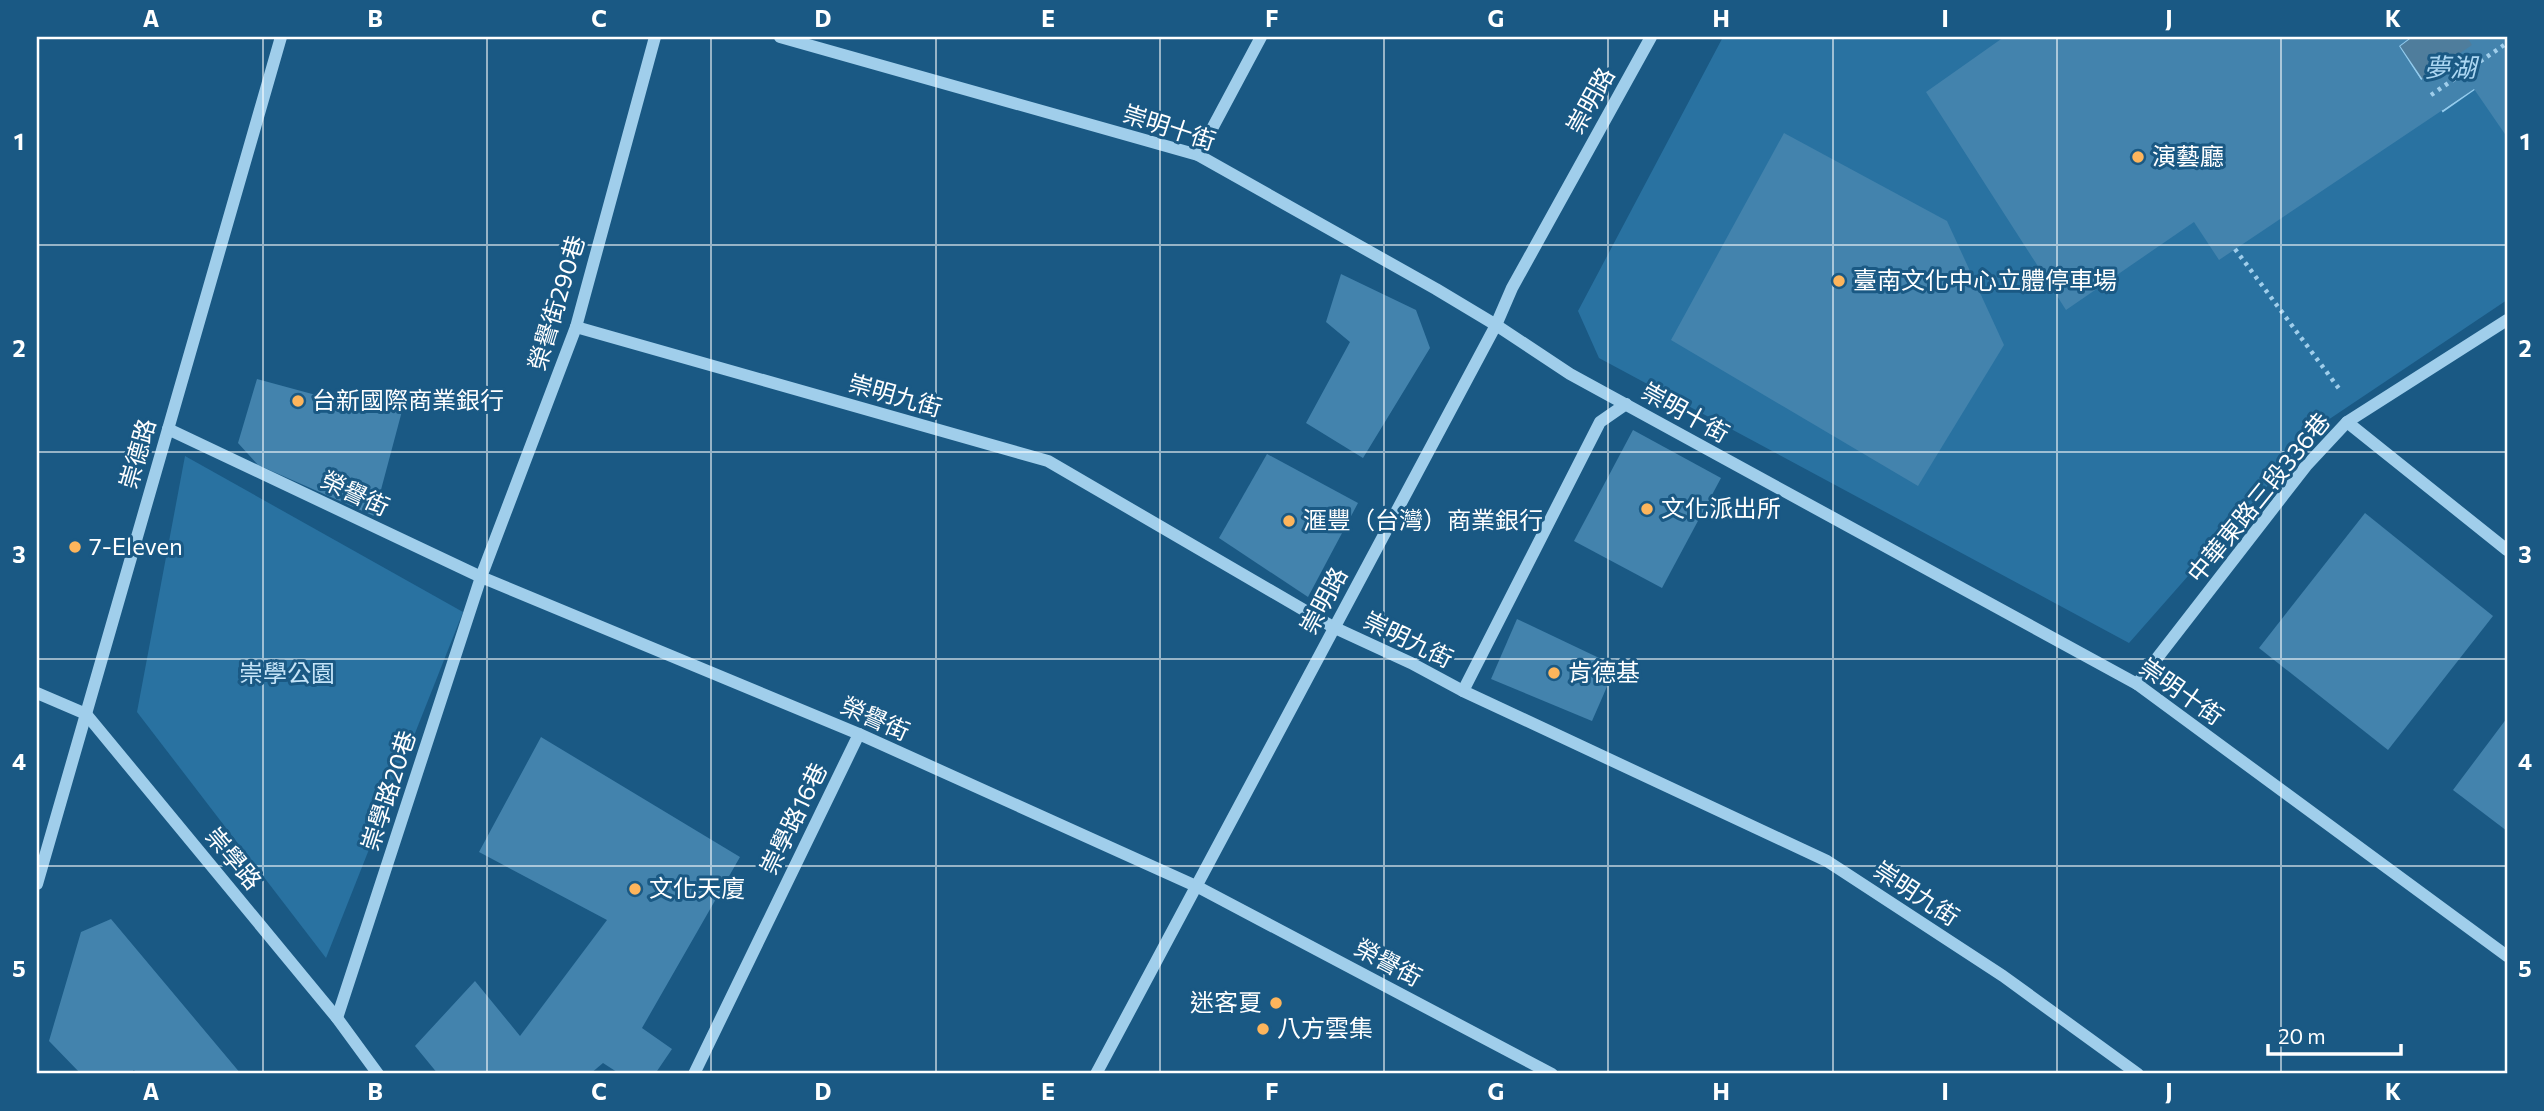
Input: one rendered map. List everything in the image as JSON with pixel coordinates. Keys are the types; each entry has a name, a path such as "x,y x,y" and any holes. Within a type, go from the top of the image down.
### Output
{"street":[{"name":"崇德路","path":"37,884 281,37"},
{"name":"榮譽街290巷","path":"481,577 576,327 655,37"},
{"name":"崇明十街","path":"780,37 1198,155 1496,325 1570,374 2137,684 2507,956"},
{"path":"1198,155 1261,37"},
{"name":"崇明路","path":"1096,1074 1496,325 1512,288 1651,37"},
{"name":"中華東路三段336巷","path":"2137,684 2306,466 2347,422 2507,320"},
{"name":"崇明九街","path":"576,327 1048,461 1334,627 1463,691 1827,861 2003,976 2138,1074"},
{"path":"1463,691 1600,422 1626,404"},
{"path":"2347,422 2507,550"},
{"name":"榮譽街","path":"168,429 481,577 859,734 1198,887 1552,1074"},
{"name":"崇學路20巷","path":"337,1018 481,577"},
{"name":"崇學路","path":"37,694 86,714 337,1018 378,1074"},
{"name":"崇學路16巷","path":"694,1074 859,734"}],"path":[{"path":"2431,95 2507,43 2502,37"},
{"path":"2235,249 2340,390"}],"green space":[{"path":"1723,37 2507,37 2507,300 2322,424 2129,643 1599,358 1578,311"},
{"name":"崇學公園","path":"185,456 463,612 326,958 137,712"}],"water":[{"name":"夢湖","path":"2411,37 2507,37 2507,66 2443,111 2399,46"}],"building":[{"name":"演藝廳","path":"2004,37 2411,37 2399,46 2421,80 2472,45 2467,37 2507,37 2507,137 2474,89 2219,260 2194,222 2066,310 1926,92"},
{"name":"臺南文化中心立體停車場","path":"1784,133 1947,221 2004,345 1918,486 1671,340"},
{"path":"1341,274 1416,310 1430,348 1363,458 1306,423 1350,342 1326,322"},
{"path":"257,379 349,404 355,389 402,411 374,516 258,465 238,443"},
{"name":"文化派出所","path":"1633,430 1721,478 1662,588 1574,541"},
{"name":"滙豐（台灣）商業銀行","path":"1267,454 1358,503 1308,597 1219,538"},
{"path":"2365,513 2493,616 2388,750 2259,648"},
{"name":"肯德基","path":"1517,619 1616,666 1592,721 1491,679"},
{"path":"2507,718 2507,831 2453,790"},
{"name":"文化天廈","path":"541,737 740,857 642,1028 672,1049 655,1074 620,1074 603,1063 590,1074 438,1074 415,1046 475,981 520,1036 607,920 479,852"},
{"path":"111,919 241,1074 137,1074 134,1070 129,1074 81,1074 49,1041 81,932"}],"place":[{"name":"演藝廳","path":"2138,157"},
{"name":"臺南文化中心立體停車場","path":"1839,281"},
{"name":"台新國際商業銀行","path":"298,401"},
{"name":"文化派出所","path":"1647,509"},
{"name":"滙豐（台灣）商業銀行","path":"1289,521"},
{"name":"7-Eleven","path":"75,547"},
{"name":"肯德基","path":"1554,673"},
{"name":"文化天廈","path":"635,889"},
{"name":"迷客夏","path":"1276,1003"},
{"name":"八方雲集","path":"1263,1029"}]}
